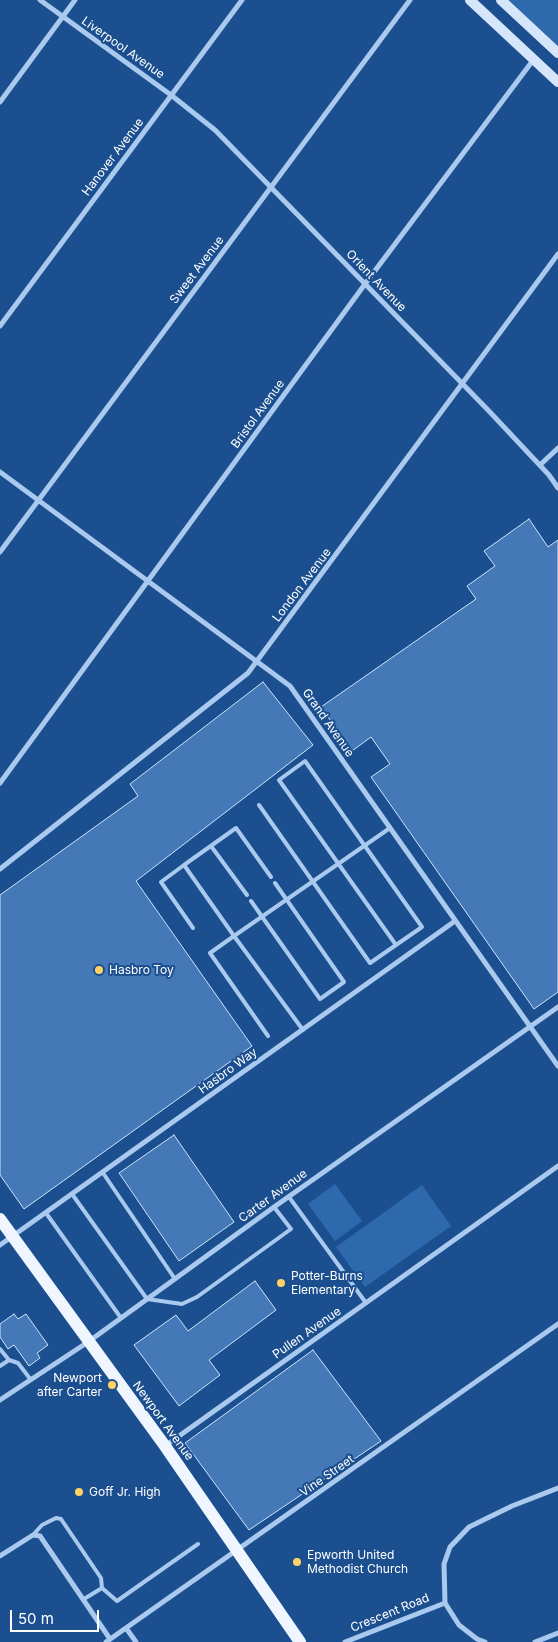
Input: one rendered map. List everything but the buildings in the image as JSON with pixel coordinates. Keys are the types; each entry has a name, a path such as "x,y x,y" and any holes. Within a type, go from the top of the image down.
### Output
{"main road":[{"name":"Newport Avenue","path":"0,1219 165,1446 300,1642"}],"street":[{"name":"Liverpool Avenue","path":"40,0 172,95"},
{"path":"0,102 75,0"},
{"name":"Hanover Avenue","path":"0,326 242,0"},
{"name":"Sweet Avenue","path":"0,552 410,0"},
{"path":"470,0 558,82"},
{"path":"501,0 558,53"},
{"name":"Bristol Avenue","path":"0,783 365,284 534,59"},
{"name":"Orient Avenue","path":"172,95 216,130 540,465 558,488"},
{"name":"London Avenue","path":"0,869 126,772 248,673 558,254"},
{"path":"540,465 558,448"},
{"name":"Grand Avenue","path":"0,472 290,686 558,1066"},
{"name":"Hasbro Way","path":"0,1246 455,921"},
{"name":"Carter Avenue","path":"0,1400 88,1342 274,1207 558,1007"},
{"name":"Pullen Avenue","path":"165,1446 558,1166"},
{"name":"Vine Street","path":"108,1640 238,1551 558,1324"},
{"path":"445,1603 444,1564 450,1546 469,1527 512,1506 558,1488"},
{"path":"0,1556 33,1535 40,1536 84,1600 108,1640"},
{"name":"Crescent Road","path":"345,1642 445,1603 459,1625 477,1639 485,1642"},
{"path":"126,1628 136,1642"},
{"path":"535,1642 558,1633"}],"lane":[{"path":"259,805 370,963 396,945 422,927 305,761 279,780 396,945"},
{"path":"192,928 161,882 236,828 270,877"},
{"path":"268,1036 210,953 286,898 390,828"},
{"path":"211,846 247,895"},
{"path":"184,866 303,1030"},
{"path":"251,902 320,999 344,982 275,883"},
{"path":"102,1173 175,1279"},
{"path":"72,1194 147,1299 182,1304 188,1302 291,1230 274,1207"},
{"path":"289,1197 366,1303"},
{"path":"46,1214 121,1318"},
{"path":"0,1349 9,1360 18,1363 31,1380"},
{"path":"0,1366 9,1360"},
{"path":"33,1535 42,1525 56,1518 65,1522 101,1578 102,1588 117,1601 198,1544"},
{"path":"84,1600 102,1588"}],"shaded area":[{"path":"501,0 558,0 558,53"},
{"path":"335,1184 362,1221 335,1241 308,1204"},
{"path":"422,1185 451,1226 365,1287 336,1247"}],"place":[{"name":"Hasbro Toy","path":"99,970"},
{"name":"Potter-Burns Elementary","path":"281,1283"},
{"name":"Newport after Carter","path":"112,1385"},
{"name":"Goff Jr. High","path":"79,1492"},
{"name":"Epworth United Methodist Church","path":"297,1562"}]}
